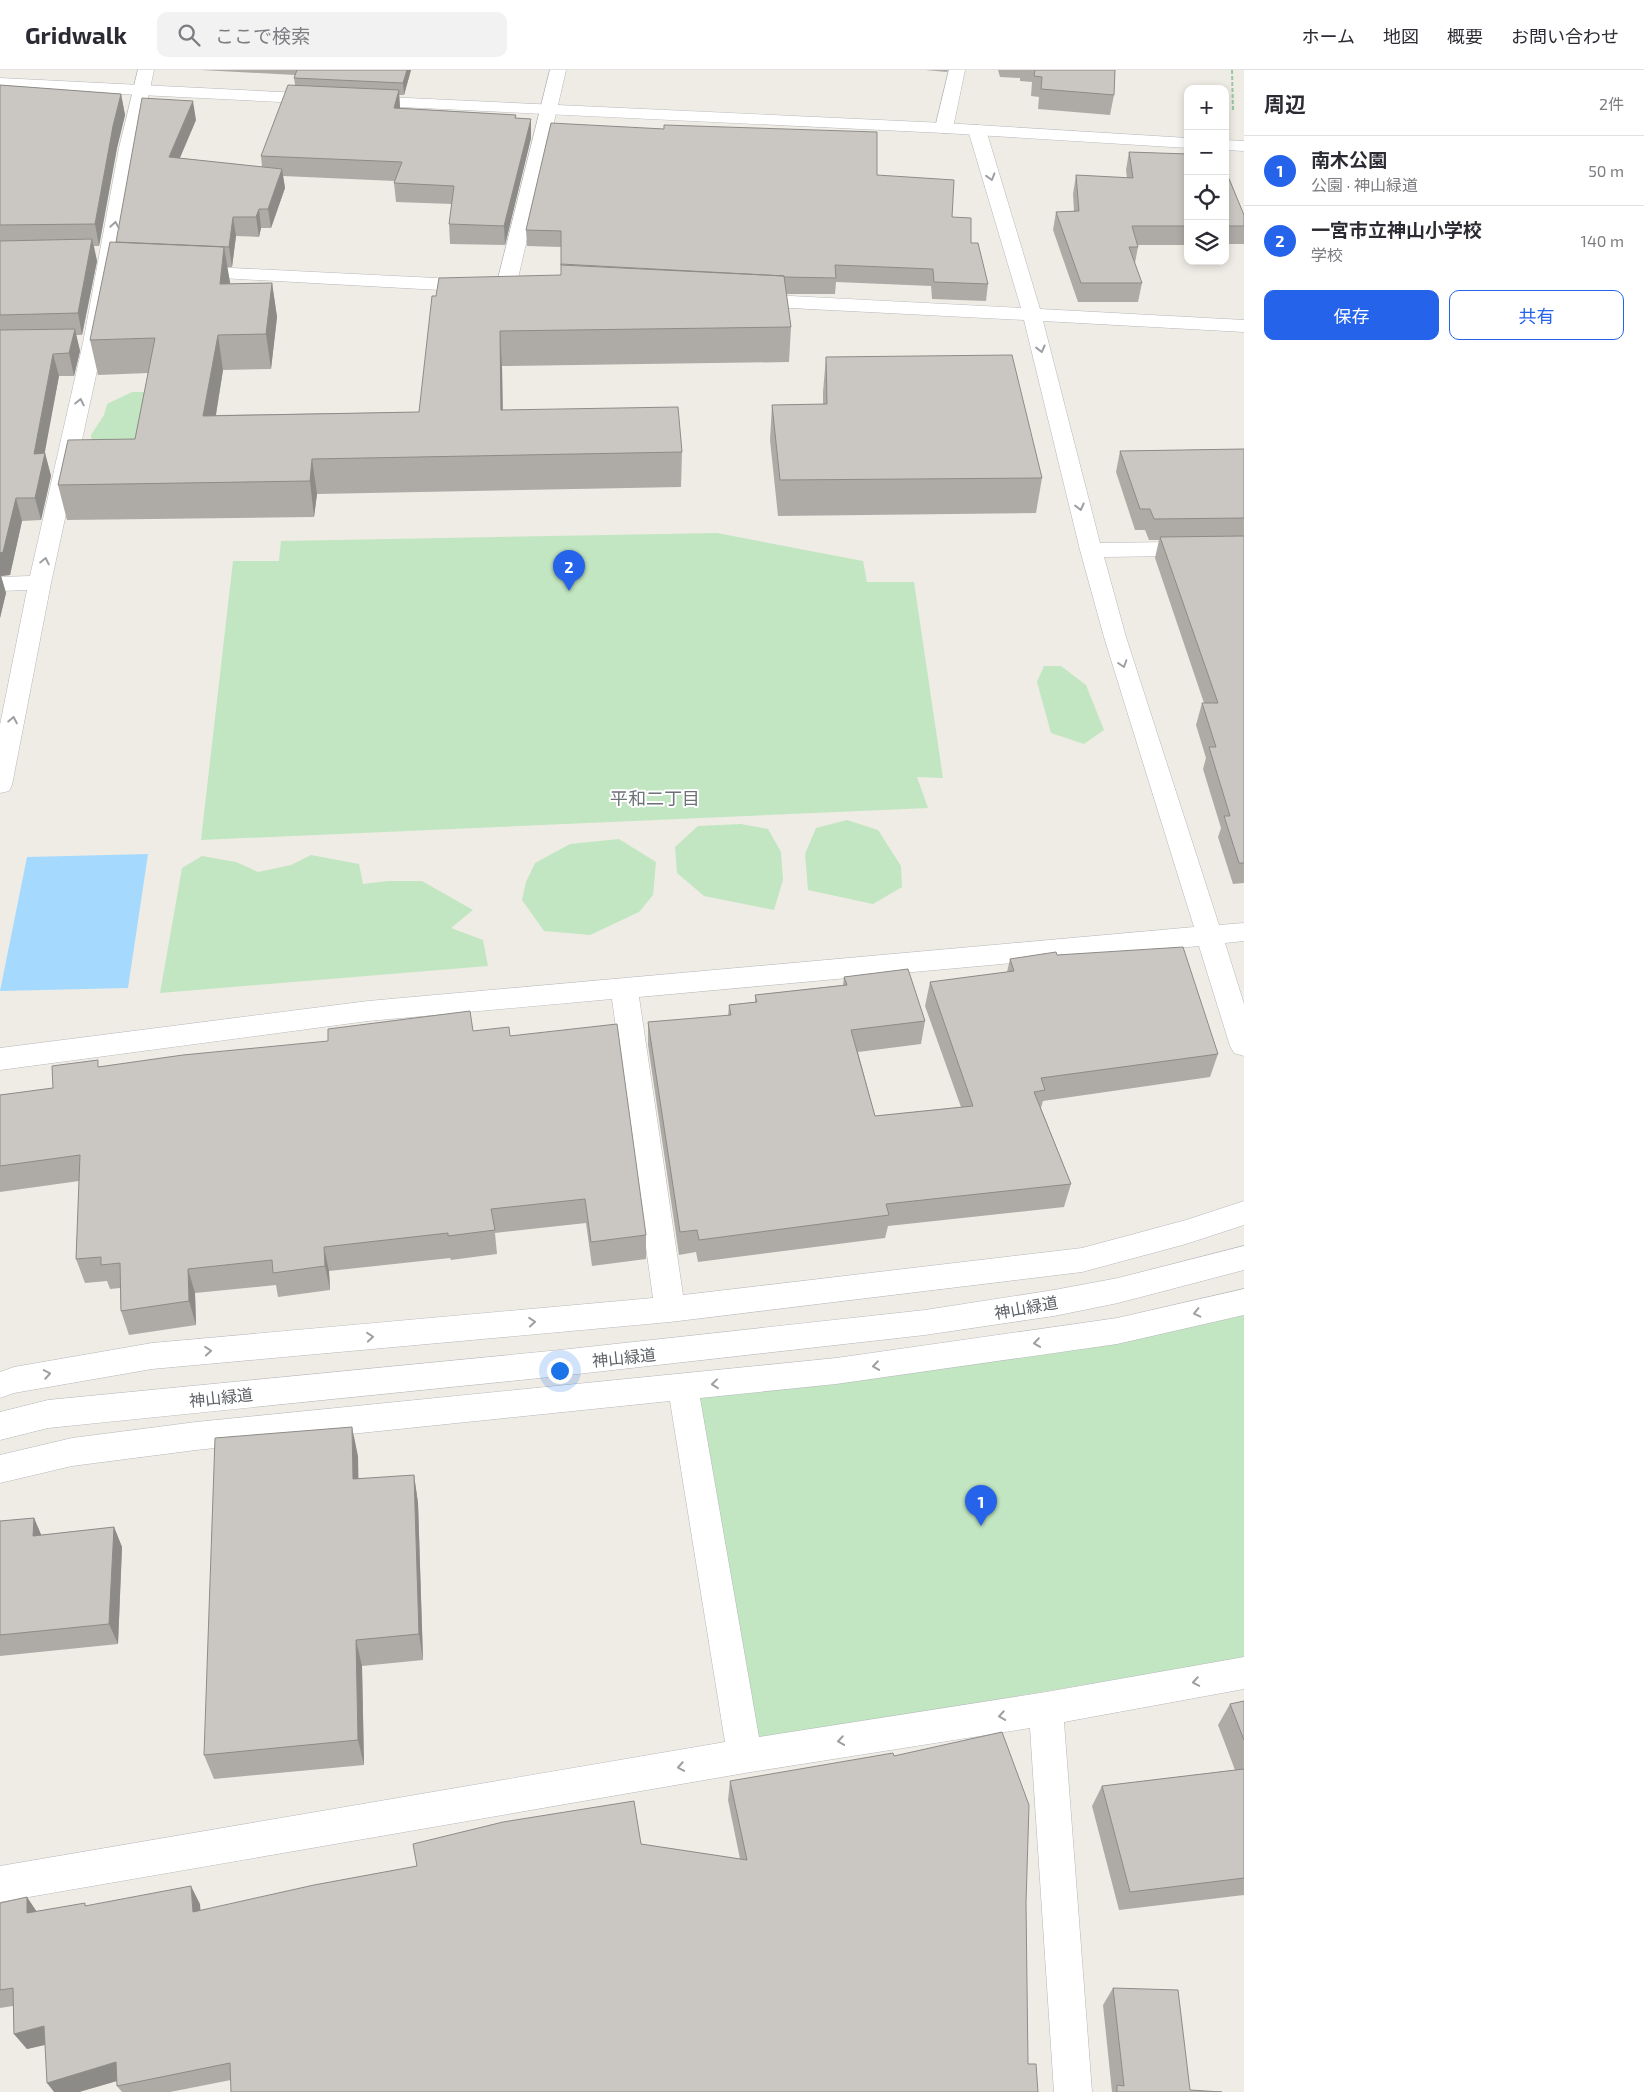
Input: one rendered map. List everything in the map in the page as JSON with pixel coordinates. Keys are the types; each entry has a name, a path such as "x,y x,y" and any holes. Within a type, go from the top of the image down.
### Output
{"street":[{"path":"506,287 558,70"},
{"path":"944,128 957,70"},
{"path":"0,785 40,583 84,343 110,261 128,148 144,80"},
{"path":"0,83 144,80 345,100 944,128 1184,142"},
{"path":"977,130 1032,314 1115,638 1244,1046"},
{"path":"1229,145 1244,146"},
{"path":"178,271 526,288"},
{"path":"735,299 1244,326"},
{"path":"1091,550 1244,548"},
{"path":"0,584 40,583"},
{"path":"0,1059 368,1011 1244,932"},
{"path":"624,988 670,1309"},
{"path":"0,1385 14,1380 152,1356 670,1309 1082,1260 1186,1232 1244,1213"},
{"name":"神山緑道","path":"0,1426 48,1414 529,1367 948,1321 1088,1296 1196,1273 1244,1258"},
{"path":"0,1469 72,1452 196,1436 836,1372 1117,1332 1244,1302"},
{"path":"683,1387 745,1756"},
{"path":"0,1884 745,1756 1046,1709 1244,1673"},
{"path":"1046,1709 1073,2092"}],"path":[{"path":"1229,114 1233,111 1232,70"}],"green space":[{"path":"132,392 168,392 146,454 93,448 91,435 104,415 107,404"},
{"path":"717,533 863,561 867,582 914,582 943,778 917,777 928,808 201,840 233,561 279,561 281,541"},
{"path":"1044,666 1061,666 1086,685 1104,730 1084,744 1051,733 1037,682"},
{"path":"847,820 878,830 901,866 902,887 873,904 808,890 805,854 816,828"},
{"path":"741,824 768,829 781,852 783,880 774,910 704,896 677,873 675,847 698,826"},
{"path":"619,839 656,862 653,895 639,912 590,935 544,931 522,900 526,882 535,863 570,844"},
{"path":"311,855 359,864 363,884 388,881 422,881 473,910 451,928 483,940 488,966 160,993 182,868 202,856 236,862 258,872 291,865"},
{"path":"1244,1311 1244,1658 755,1740 694,1395"}],"water":[{"path":"148,854 128,988 0,991 27,857"}],"building":[{"path":"297,70 407,70 403,83 294,78"},
{"path":"1035,70 1115,70 1114,95 1041,89 1042,77 1034,76"},
{"path":"0,85 121,94 113,126 95,224 0,225"},
{"path":"288,85 399,90 394,108 516,115 515,118 531,119 504,226 449,224 454,186 394,183 402,162 261,156"},
{"path":"142,98 193,101 169,157 282,169 268,209 259,209 256,217 233,217 229,247 116,242"},
{"path":"551,123 664,129 664,125 877,132 877,175 954,180 952,217 971,218 971,243 978,243 988,284 934,282 933,269 835,265 836,278 561,265 561,231 526,230"},
{"path":"1129,152 1184,154 1184,226 1132,226 1138,247 1129,247 1142,283 1081,283 1056,212 1079,211 1076,175 1133,178"},
{"path":"1229,179 1244,215 1244,226 1229,226"},
{"path":"92,239 78,313 0,315 0,241"},
{"path":"110,242 224,247 220,284 272,283 266,334 218,335 203,416 419,412 432,296 436,296 439,278 561,275 561,264 784,276 791,327 500,331 501,410 678,407 682,452 312,459 310,481 58,485 68,440 135,439 155,338 90,340"},
{"path":"75,329 69,353 53,354 34,454 45,453 35,498 16,498 3,552 0,553 0,330"},
{"path":"1012,355 1042,478 780,480 772,405 827,404 826,357"},
{"path":"1244,449 1244,518 1154,519 1150,509 1140,509 1120,451"},
{"path":"1244,536 1244,863 1239,863 1224,816 1230,816 1209,747 1216,747 1202,703 1218,703 1160,537"},
{"path":"1183,947 1218,1054 1041,1078 1045,1090 1034,1092 1071,1184 886,1204 889,1215 699,1240 697,1230 680,1232 648,1022 731,1015 729,1005 757,1002 755,995 847,985 844,977 908,969 925,1021 851,1030 875,1116 973,1106 930,982 1014,971 1010,959 1056,952 1057,955"},
{"path":"470,1011 473,1031 509,1027 510,1036 617,1024 646,1235 591,1242 585,1199 491,1209 495,1230 448,1236 448,1233 324,1247 325,1266 273,1273 272,1260 188,1269 189,1301 121,1311 120,1263 101,1265 101,1257 76,1259 80,1155 0,1166 0,1095 53,1088 52,1066 98,1060 98,1067 183,1055 328,1041 328,1029"},
{"path":"352,1427 353,1479 414,1475 419,1634 356,1640 358,1740 204,1755 215,1438"},
{"path":"34,1518 33,1536 114,1527 109,1624 0,1635 0,1521"},
{"path":"1244,1701 1244,1740 1230,1704"},
{"path":"1002,1732 1029,1805 1026,1903 1028,2064 1036,2064 1038,2092 231,2092 230,2063 117,2086 116,2062 47,2083 44,2026 14,2034 13,1988 0,1990 0,1903 27,1897 27,1913 85,1903 85,1906 191,1886 193,1912 314,1885 417,1866 413,1844 503,1822 634,1801 641,1844 747,1860 730,1781 893,1753 894,1756"},
{"path":"1244,1769 1244,1878 1130,1892 1102,1786"},
{"path":"1113,1988 1178,1990 1190,2090 1222,2092 1117,2092 1117,2085 1124,2086"}],"place":[{"name":"一宮市立神山小学校","path":"569,591"},
{"name":"南木公園","path":"981,1526"}],"district":[{"name":"平和二丁目","path":"655,798"}]}
